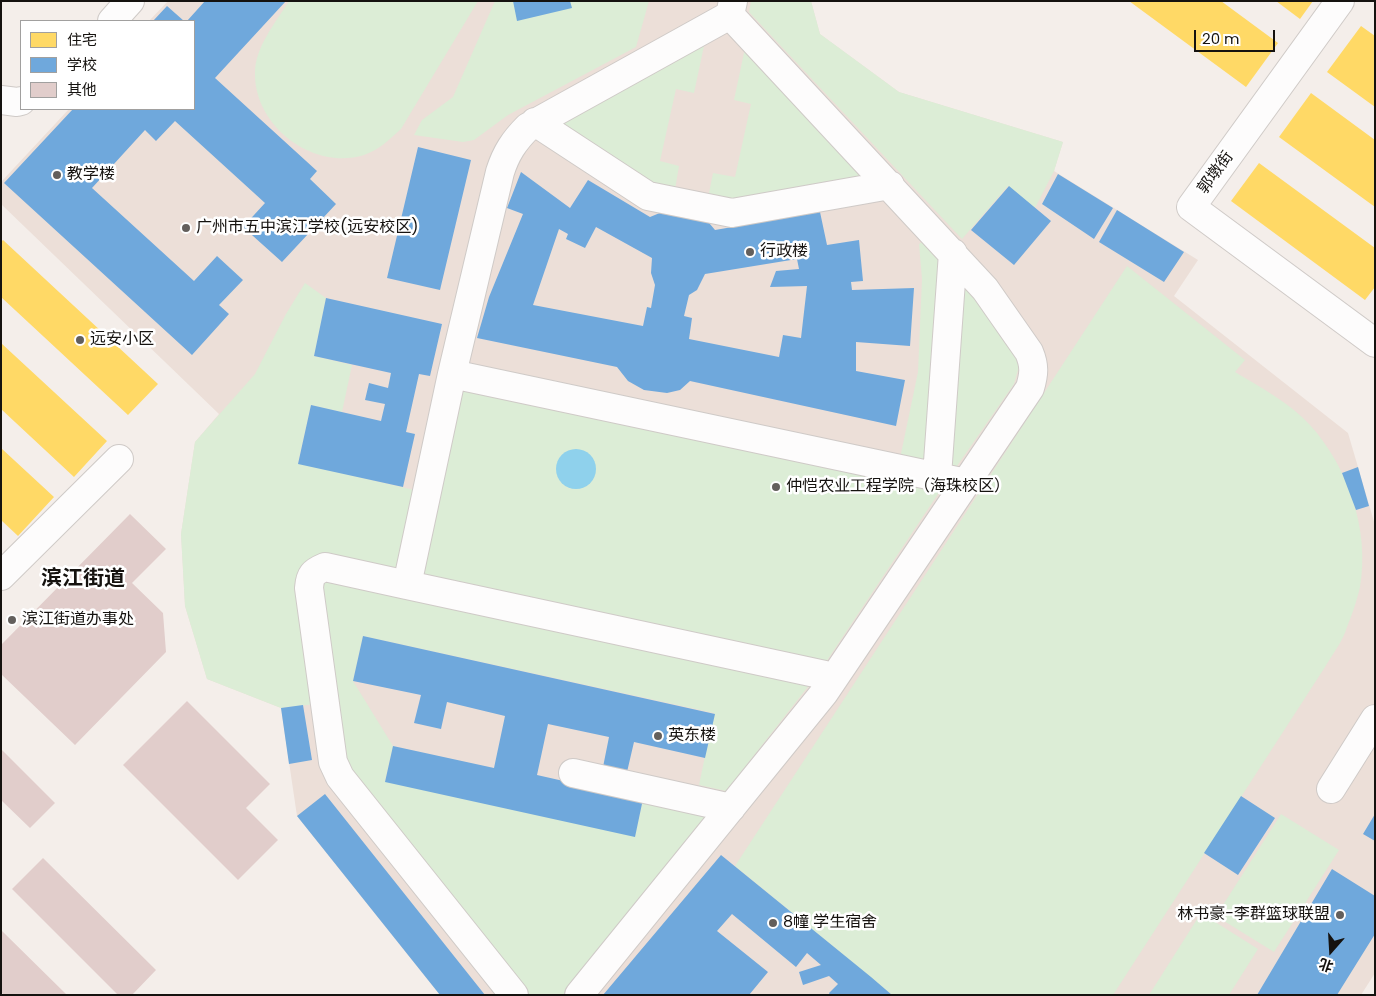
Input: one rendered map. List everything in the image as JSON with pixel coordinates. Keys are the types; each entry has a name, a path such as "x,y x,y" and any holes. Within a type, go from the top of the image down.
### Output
{"street":[{"path":"113,20 130,1"},
{"name":"郭墩街","path":"1340,1 1191,207 1375,343"},
{"path":"407,585 452,374 500,172 506,154 515,140 535,122 732,8 985,289 1030,352 1034,372 1030,388 818,701 579,995"},
{"path":"1,100 20,101"},
{"path":"535,122 648,196 732,213 890,185"},
{"path":"937,476 953,253"},
{"path":"452,374 966,483"},
{"path":"1,576 119,459"},
{"path":"514,995 340,777 333,762 309,588 310,577 315,571 325,567 834,677"},
{"path":"1331,789 1375,719"},
{"path":"573,774 731,808"}],"shaded area":[{"name":"仲恺农业工程学院（海珠校区）","path":"168,1 811,1 820,34 899,92 1063,142 1054,171 1198,260 1174,296 1348,433 1375,525 1375,973 1361,995 440,995 297,816 281,708 207,679 185,606 181,534 195,442 219,414 1,204 1,182 68,110 195,110 195,20 150,20"}],"green space":[{"path":"289,1 478,1 401,129 375,150 364,155 345,158 325,156 307,150 290,140 264,110 257,92 255,73 258,54 267,35"},
{"path":"495,1 649,1 636,47 508,115 474,140 463,142 414,135 422,120 453,97"},
{"path":"751,1 811,1 820,34 899,92 1063,142 1054,171 1035,208 1008,186 962,239 749,12"},
{"path":"708,27 694,93 676,89 660,161 679,166 673,201 535,122"},
{"path":"748,34 890,185 706,208 713,173 735,177 751,104 734,100"},
{"path":"929,238 952,263 1020,363 1014,384 818,674 726,791 699,785 714,713 363,636 353,681 393,746 385,781 635,836 643,799 711,814 563,995 514,995 340,777 324,703 281,708 207,679 185,606 181,534 195,442 255,374 286,314 305,283 326,298 314,356 352,365 342,412 311,405 298,463 427,493 452,374 898,468 918,372 922,279 919,244"},
{"path":"1127,266 1245,360 1235,372 1274,396 1302,417 1335,460 1353,500 1362,544 1360,587 1354,607 1337,648 1113,995 892,995 735,866"},
{"path":"1281,814 1339,850 1274,952 1216,916"},
{"path":"1201,913 1258,949 1229,995 1149,995"}],"water":[{"path":"576,449 590,455 596,469 590,483 576,489 562,483 556,469 562,455"}],"building: 住宅":[{"path":"1129,1 1221,1 1278,43 1246,87"},
{"path":"1276,1 1313,1 1300,19"},
{"path":"1361,26 1375,36 1375,107 1327,72"},
{"path":"1311,93 1375,140 1375,207 1279,137"},
{"path":"1259,163 1375,248 1375,287 1365,300 1231,201"},
{"name":"远安小区","path":"3,240 158,384 128,415 1,297 1,242"},
{"path":"1,343 107,441 74,477 1,409"},
{"path":"1,448 54,497 18,536 1,520"}],"building: 学校":[{"name":"教学楼","path":"205,1 286,1 215,78 317,171 310,179 336,204 282,262 243,227 265,203 175,121 156,141 145,130 92,188 194,281 217,256 243,280 219,305 229,314 192,355 4,183 72,110 195,110 195,20 188,20"},
{"path":"513,1 570,1 572,8 517,21"},
{"path":"167,6 183,20 154,20"},
{"path":"418,147 471,160 440,290 387,278"},
{"path":"521,172 570,208 588,180 650,217 672,208 704,217 715,230 820,212 827,245 859,240 863,281 851,282 852,290 914,288 910,346 856,342 856,371 905,380 896,426 690,381 680,390 667,393 644,390 628,381 617,367 477,338 489,297 523,214 507,208","holes":["596,227 652,258 651,273 655,285 651,308 647,307 643,326 533,305 559,229 568,234 566,239 585,248","797,259 799,269 776,271 770,287 807,286 801,338 783,335 779,357 689,339 692,318 684,316 689,295 697,290 705,274"]},
{"path":"1058,174 1113,208 1094,239 1042,204"},
{"path":"1009,186 1051,221 1014,265 971,230"},
{"path":"1117,210 1184,252 1164,282 1099,242"},
{"path":"326,298 442,324 430,376 419,374 406,432 415,434 403,487 298,464 311,405 381,421 385,404 365,400 369,383 388,388 391,373 314,356"},
{"path":"1358,467 1369,506 1356,510 1342,473"},
{"name":"英东楼","path":"363,636 715,714 705,758 634,742 627,772 603,767 609,737 548,724 537,775 643,799 635,837 385,782 393,746 494,768 505,716 447,702 441,729 414,723 421,695 353,681"},
{"path":"303,705 312,760 289,764 281,708"},
{"path":"325,794 485,995 440,995 297,816"},
{"path":"1241,796 1275,818 1238,875 1204,853"},
{"path":"1375,814 1375,841 1363,834"},
{"name":"8幢 学生宿舍","path":"721,855 892,995 830,995 829,993 838,984 829,976 803,985 799,972 821,965 807,953 796,967 732,914 717,931 768,972 749,995 603,995"},
{"name":"林书豪-李群篮球联盟","path":"1332,869 1375,896 1375,934 1337,995 1257,995"}],"building: 其他":[{"path":"130,514 166,549 132,583 163,613 166,652 75,745 1,674 1,645"},
{"path":"187,701 270,784 246,808 278,840 238,880 123,765"},
{"path":"1,749 55,803 30,828 1,800"},
{"path":"43,858 156,970 132,995 118,995 12,889"},
{"path":"1,930 67,995 4,995 1,992"}],"place":[{"name":"教学楼","path":"57,175"},
{"name":"广州市五中滨江学校(远安校区)","path":"186,228"},
{"name":"行政楼","path":"750,252"},
{"name":"远安小区","path":"80,340"},
{"name":"仲恺农业工程学院（海珠校区）","path":"776,487"},
{"name":"滨江街道办事处","path":"12,620"},
{"name":"英东楼","path":"658,736"},
{"name":"林书豪-李群篮球联盟","path":"1340,915"},
{"name":"8幢 学生宿舍","path":"773,923"}],"district":[{"name":"滨江街道","path":"83,580"}]}
